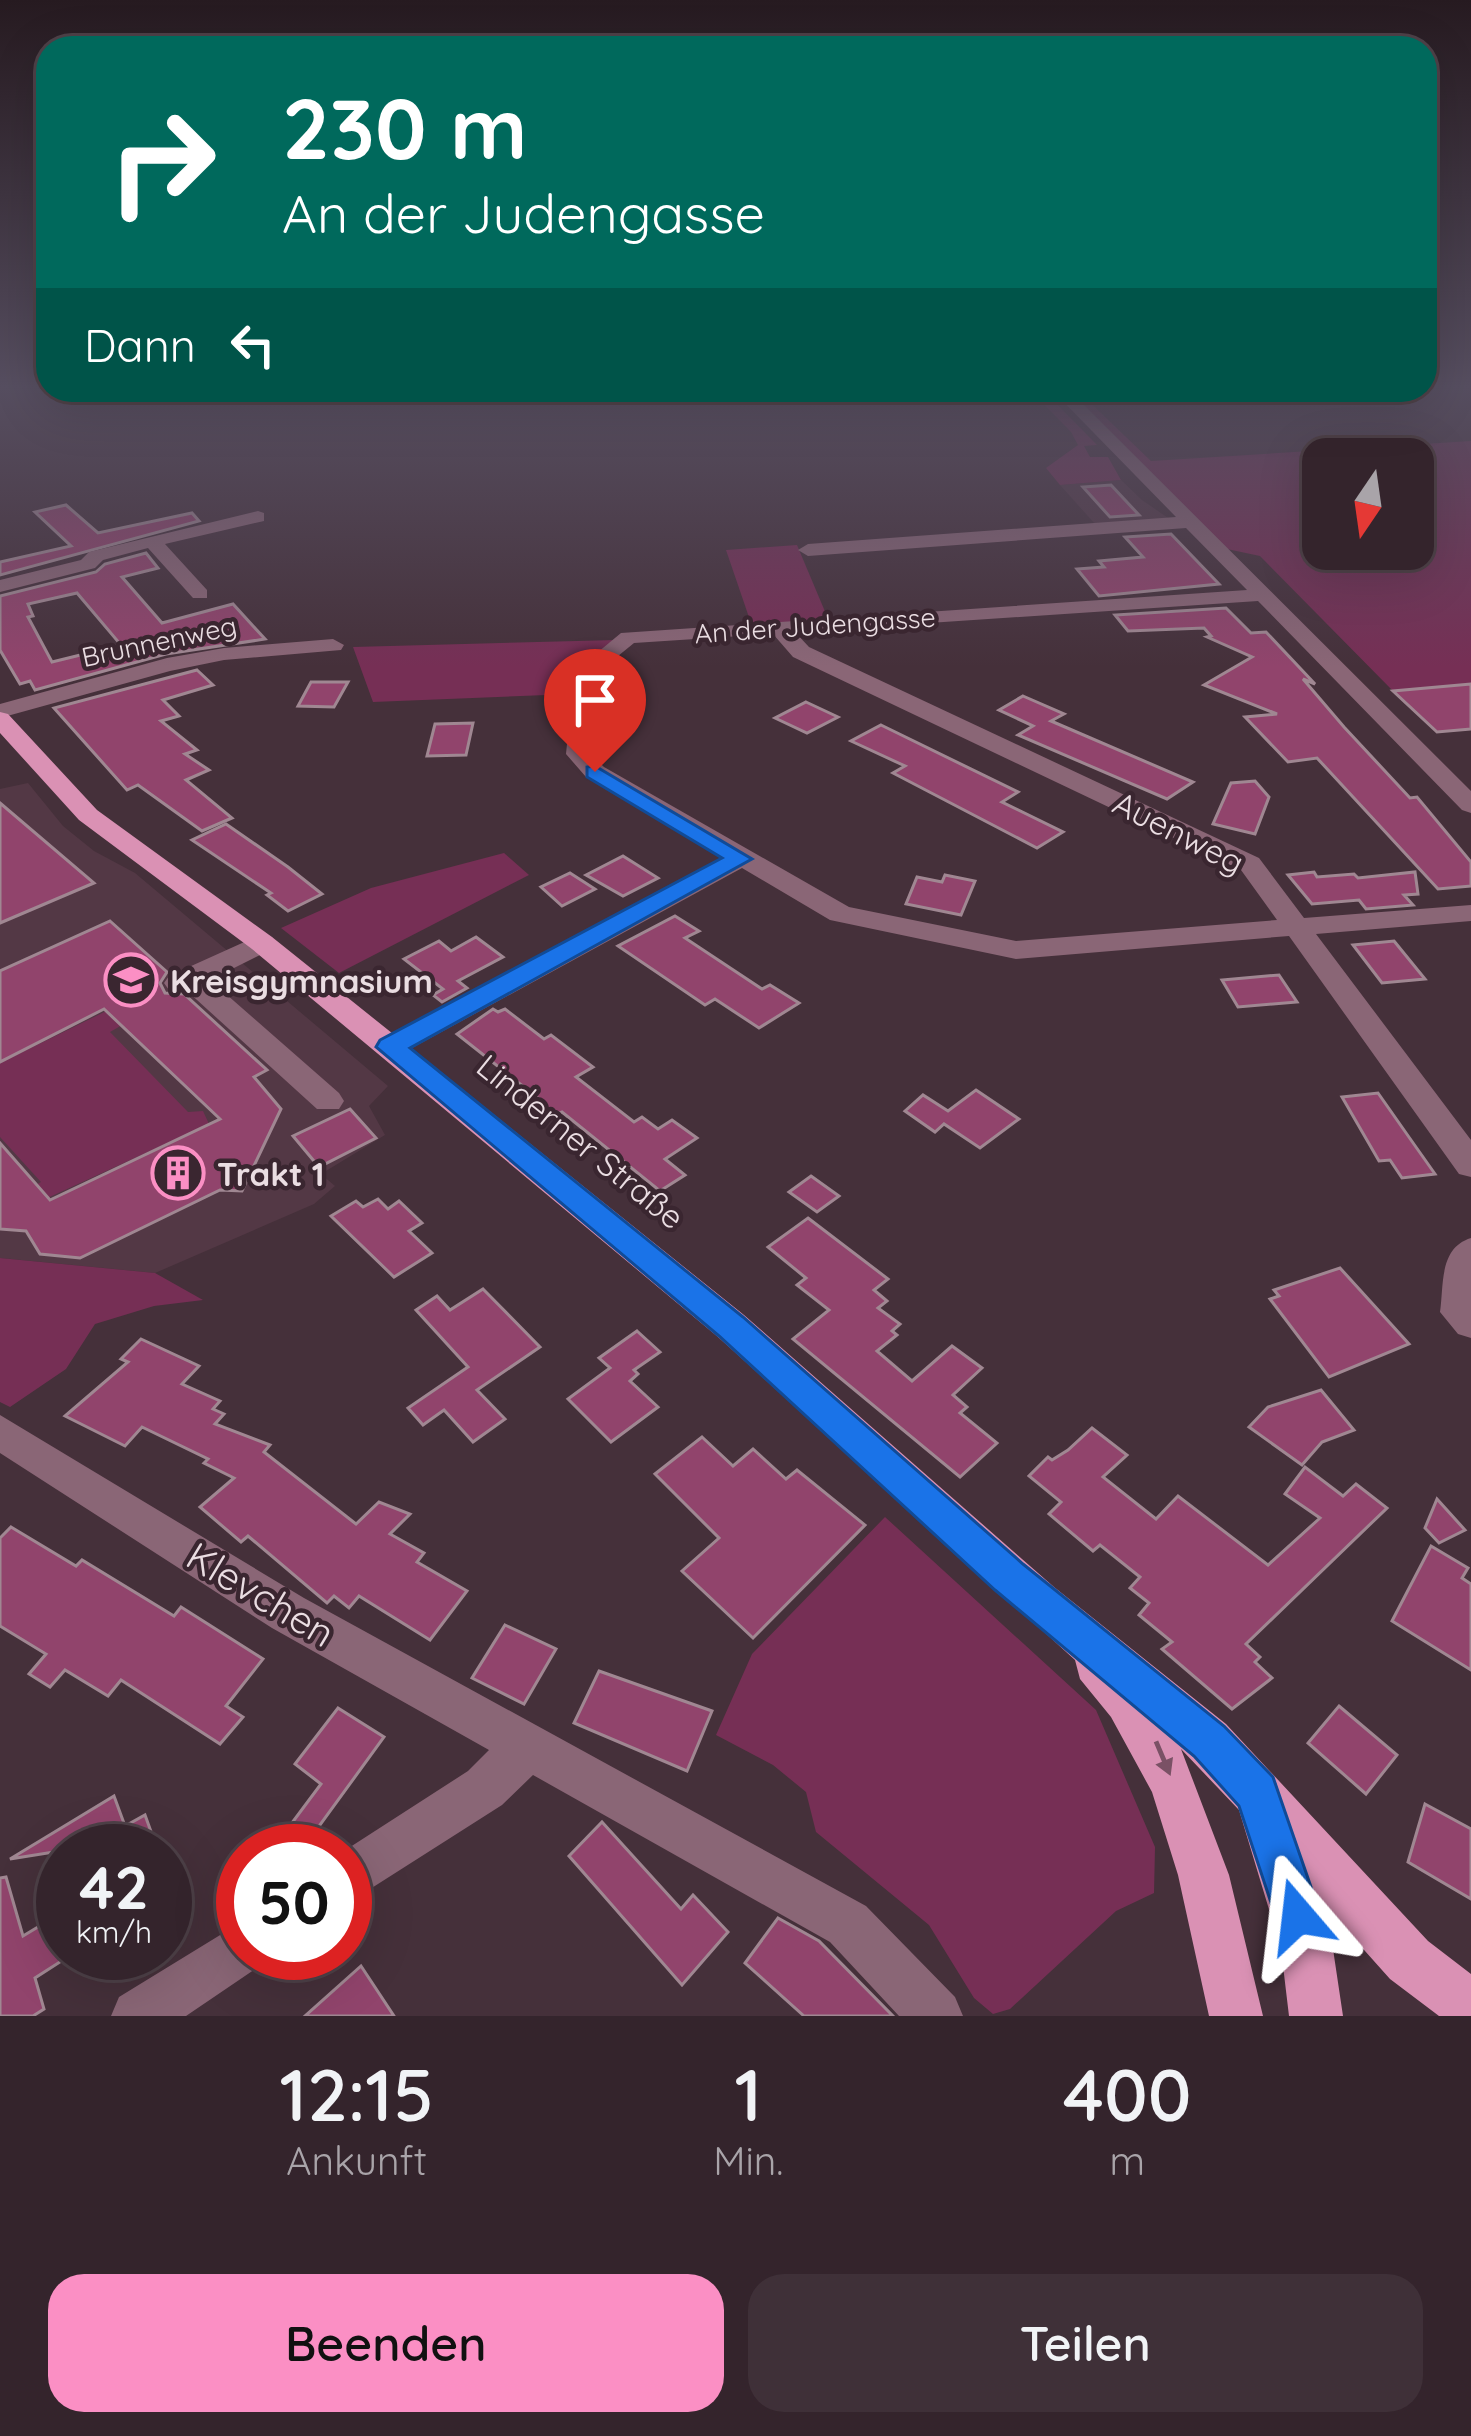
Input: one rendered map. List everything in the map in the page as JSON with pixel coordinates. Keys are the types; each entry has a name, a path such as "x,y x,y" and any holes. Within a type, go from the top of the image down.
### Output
{"main road":[{"name":"Linderner Straße","path":"0,715 22,748 88,815 262,943 731,1326 1038,1602 1192,1726 1409,1960 1471,2007"},
{"name":"Linderner Straße","path":"1038,1602 1105,1672 1149,1728 1168,1767 1205,1881 1236,2016"},
{"name":"Linderner Straße","path":"1257,1793 1307,1949 1316,2016"}],"street":[{"path":"1148,479 1471,805"},
{"path":"0,586 88,564 96,556 152,541 258,517"},
{"path":"808,550 1190,522"},
{"path":"152,541 200,594"},
{"name":"An der Judengasse","path":"1262,595 628,637 585,672 578,754 582,761 740,859 840,914 1030,951 1471,913"},
{"name":"Auenweg","path":"781,628 801,652 1250,864 1471,1166"},
{"name":"Brunnenweg","path":"0,715 167,665 224,654 334,645"},
{"path":"390,1047 740,859"},
{"path":"262,943 185,981 328,1101"},
{"path":"1468,1255 1459,1312 1471,1323"},
{"name":"Klevchen","path":"0,1432 288,1613 848,1924 936,2016"},
{"path":"372,1862 485,1788 528,1746"},
{"path":"139,2016 216,1965"}],"shaded area":[{"path":"1055,479 1121,480 1060,485"},
{"path":"1158,479 1302,479 1302,570 1434,570 1434,479 1471,479 1471,684 1393,691 1260,556 1227,549"},
{"path":"1121,480 1171,520 1095,524 1060,485"},
{"path":"797,545 829,621 752,626 726,550"},
{"path":"616,640 568,680 572,694 373,702 353,647"},
{"name":"Kreisgymnasium","path":"28,783 63,826 94,851 135,873 388,1086 369,1106 385,1135 321,1174 335,1186 314,1204 155,1273 0,1258 0,789"},
{"path":"504,853 529,875 339,973 281,928 371,888"},
{"path":"131,999 145,1012 110,1032 188,1112 203,1111 209,1124 30,1206 22,1193 41,1182 0,1137 0,1063"},
{"path":"0,1258 155,1273 203,1300 154,1306 95,1324 66,1369 10,1407 0,1402"},
{"path":"885,1517 1096,1710 1155,1847 1154,1893 1116,1911 1010,2009 993,2014 974,1998 929,1925 816,1832 806,1792 773,1765 716,1735 752,1654"}],"building":[{"path":"1111,485 1139,515 1110,517 1083,487"},
{"path":"66,505 98,533 192,513 199,521 0,575 0,562 71,546 35,512"},
{"path":"1171,534 1219,584 1099,596 1077,569 1104,567 1099,561 1143,557 1125,537"},
{"path":"146,553 158,568 122,577 162,623 233,604 265,639 166,654 35,690 30,681 20,684 0,650 0,596 96,572 105,564","holes":["77,593 121,645 52,662 28,617 33,616 28,604"]},
{"path":"1226,608 1251,633 1266,632 1315,684 1303,679 1344,727 1410,798 1417,797 1471,862 1471,886 1438,889 1317,758 1288,762 1245,717 1277,714 1204,685 1252,657 1207,637 1211,636 1204,628 1128,631 1115,615"},
{"path":"197,670 213,685 163,700 179,716 161,721 197,750 185,754 209,770 186,780 232,818 202,831 138,785 127,790 54,708"},
{"path":"311,682 348,682 334,707 298,706"},
{"path":"1471,684 1471,729 1437,732 1393,691"},
{"path":"1023,696 1064,714 1051,721 1193,782 1167,799 1018,735 1033,726 999,710"},
{"path":"806,702 838,717 807,733 775,718"},
{"path":"473,723 466,755 427,756 435,724"},
{"path":"881,725 1018,792 1002,802 1063,832 1037,848 893,773 905,766 851,741"},
{"path":"1255,781 1269,797 1255,834 1213,824 1231,783"},
{"path":"0,803 94,883 0,923"},
{"path":"226,824 322,894 288,911 267,895 271,893 192,840"},
{"path":"623,856 658,878 623,896 586,875"},
{"path":"1314,872 1317,877 1354,874 1358,878 1415,872 1418,894 1404,895 1413,905 1366,909 1359,900 1312,904 1288,875"},
{"path":"570,873 595,889 562,906 541,887"},
{"path":"945,875 975,881 961,915 906,904 917,877 942,882"},
{"path":"675,916 699,931 685,938 762,989 770,985 799,1003 759,1028 715,999 705,1005 618,946"},
{"path":"110,921 167,972 160,983 165,993 184,994 267,1070 254,1077 281,1109 242,1191 220,1190 80,1258 40,1254 26,1231 0,1229 0,1143 50,1200 220,1119 104,1009 0,1062 0,971"},
{"path":"476,937 503,957 458,981 467,988 442,1002 433,995 443,989 404,959 439,941 451,951"},
{"path":"1394,941 1425,979 1382,983 1353,945"},
{"path":"1279,975 1297,1002 1238,1007 1222,980"},
{"path":"493,1009 505,1009 544,1039 551,1035 593,1067 576,1077 634,1122 642,1117 658,1129 672,1120 697,1138 665,1159 685,1175 660,1191 562,1112 545,1119 527,1105 538,1098 457,1034"},
{"path":"976,1090 1019,1119 980,1148 944,1124 935,1132 905,1111 923,1095 948,1111"},
{"path":"1378,1093 1435,1174 1402,1178 1390,1160 1379,1161 1342,1097"},
{"path":"350,1109 376,1138 319,1167 293,1136"},
{"path":"811,1176 839,1196 817,1212 789,1192"},
{"path":"378,1199 388,1209 399,1201 422,1223 409,1231 432,1253 394,1277 331,1216 356,1201 363,1207"},
{"path":"808,1218 888,1279 874,1290 887,1301 878,1308 900,1324 892,1331 897,1335 877,1351 912,1381 952,1346 982,1368 953,1395 967,1407 960,1413 997,1443 960,1477 793,1339 829,1310 797,1285 806,1278 768,1247"},
{"path":"1340,1268 1409,1344 1329,1377 1270,1299 1279,1296 1274,1290"},
{"path":"483,1289 540,1347 477,1390 505,1419 473,1442 444,1410 423,1425 408,1408 468,1367 416,1310 437,1296 450,1310"},
{"path":"637,1331 660,1352 634,1370 638,1374 630,1381 658,1407 611,1442 568,1399 610,1368 599,1358"},
{"path":"141,1339 199,1366 182,1384 220,1401 213,1409 224,1414 215,1424 270,1445 264,1452 356,1524 379,1502 410,1514 390,1534 424,1553 417,1562 467,1591 430,1640 359,1596 349,1608 334,1596 327,1603 248,1536 241,1542 200,1507 234,1478 204,1463 208,1459 142,1427 125,1446 65,1416 128,1362 121,1359"},
{"path":"1321,1390 1354,1430 1322,1442 1302,1465 1249,1427 1268,1407"},
{"path":"1092,1428 1127,1455 1103,1477 1156,1519 1178,1496 1268,1565 1320,1518 1285,1494 1305,1467 1343,1496 1356,1484 1387,1508 1246,1644 1260,1657 1255,1662 1272,1678 1232,1709 1162,1649 1172,1642 1139,1615 1149,1603 1130,1588 1140,1577 1100,1545 1093,1551 1049,1514 1061,1502 1029,1476"},
{"path":"702,1437 733,1466 753,1449 786,1479 797,1470 865,1525 753,1638 682,1571 719,1538 655,1474"},
{"path":"1437,1499 1465,1530 1439,1543 1425,1528"},
{"path":"11,1527 76,1566 82,1560 174,1616 181,1607 263,1659 226,1706 243,1717 220,1744 121,1680 108,1696 65,1670 50,1687 29,1674 46,1654 0,1626 0,1538"},
{"path":"1431,1546 1468,1568 1462,1578 1471,1584 1471,1670 1392,1621"},
{"path":"505,1625 556,1649 524,1704 472,1678"},
{"path":"599,1671 712,1711 687,1771 574,1723"},
{"path":"1339,1706 1397,1755 1366,1794 1308,1743"},
{"path":"338,1708 384,1737 321,1824 291,1824 321,1784 295,1764"},
{"path":"114,1796 124,1824 68,1824"},
{"path":"1425,1804 1471,1829 1471,1899 1408,1862"},
{"path":"602,1822 681,1909 693,1895 728,1932 682,1985 569,1856"},
{"path":"36,1843 36,1855 10,1859"},
{"path":"6,1877 23,1936 36,1928 35,1978 44,2009 33,2016 0,2016 0,1878"},
{"path":"778,1918 819,1941 893,2016 804,2016 745,1963"},
{"path":"345,1980 370,1980 394,2016 305,2016"}],"place":[{"name":"Kreisgymnasium","path":"131,980"},
{"name":"Trakt 1","path":"178,1173"}],"route":[{"path":"595,772 740,859 390,1047 731,1326 1009,1577 1209,1741 1257,1793 1298,1916"}]}
